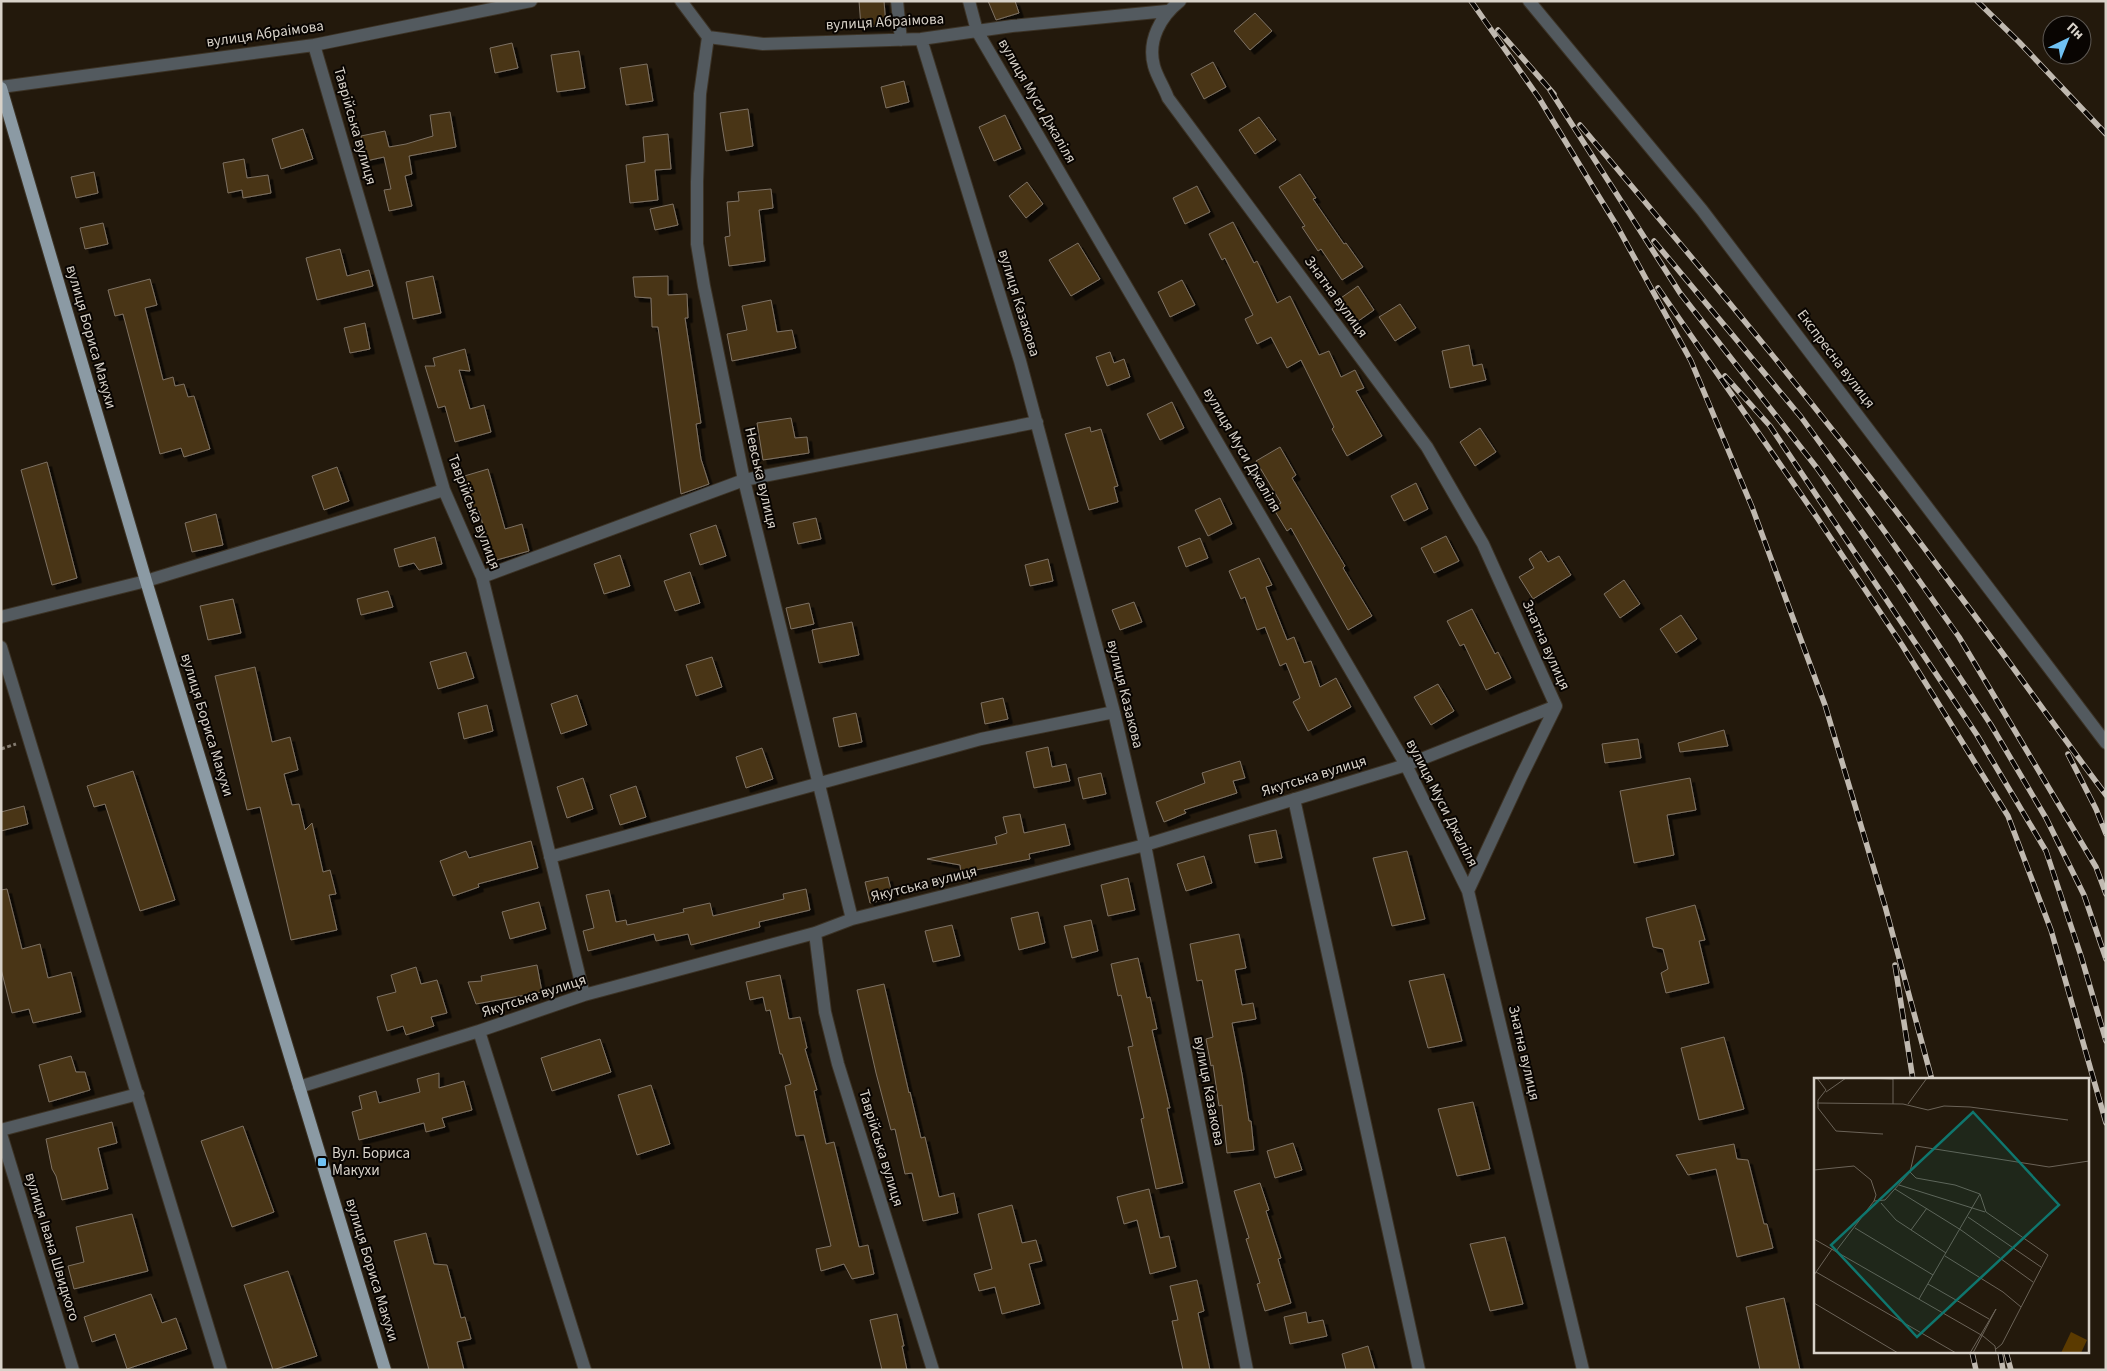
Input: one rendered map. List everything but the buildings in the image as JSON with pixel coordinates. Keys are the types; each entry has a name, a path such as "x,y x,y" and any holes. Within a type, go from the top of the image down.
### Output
{"main road":[{"name":"вулиця Бориса Макухи","path":"1,88 146,581 385,1370"}],"street":[{"name":"вулиця Абраімова","path":"1,88 314,45 530,1"},
{"path":"682,1 708,37"},
{"path":"897,1 901,40"},
{"name":"вулиця Муси Джаліля","path":"969,1 978,31 1406,765 1468,891"},
{"path":"1167,12 1180,1"},
{"name":"Експресна вулиця","path":"1529,1 1702,210 2106,743"},
{"name":"вулиця Абраімова","path":"708,37 764,44 921,39 1012,26 1167,12"},
{"name":"Знатна вулиця","path":"1167,12 1154,36 1154,64 1168,98 1427,447 1483,544 1556,706 1468,891 1583,1370"},
{"name":"Невська вулиця","path":"708,37 700,94 697,244 744,480 852,919"},
{"name":"вулиця Казакова","path":"921,39 1037,422 1114,712 1145,846 1247,1370"},
{"name":"Таврійська вулиця","path":"314,45 444,490 482,577 584,996"},
{"path":"482,577 744,480 1037,422"},
{"path":"1,617 146,581 444,490"},
{"path":"1,647 221,1370"},
{"name":"Якутська вулиця","path":"299,1088 584,996 815,933 852,919 1145,846 1406,765 1556,706"},
{"path":"550,857 981,739 1114,712"},
{"path":"1294,799 1419,1370"},
{"name":"Таврійська вулиця","path":"815,933 825,1012 838,1064 933,1370"},
{"path":"478,1031 585,1370"},
{"path":"1,1130 138,1094"},
{"name":"вулиця Івана Швидкого","path":"1,1134 72,1370"}],"railway":[{"path":"1471,1 1539,98 1617,226 1691,361 1752,507 1825,705 1885,906 1931,1078"},
{"path":"1977,1 2019,42 2106,134"},
{"path":"1498,30 1554,94"},
{"path":"1550,90 1680,293 1817,468 1899,585 1991,725 2046,818 2084,895 2106,959"},
{"path":"1580,125 1864,469 2106,795"},
{"path":"1654,241 1801,417 1959,637 2096,867 2106,894"},
{"path":"1658,288 1818,519 1902,645 2008,816 2051,930 2106,1123"},
{"path":"1725,376 1770,426 1977,735 2046,851 2081,956 2106,1041"},
{"path":"2068,754 2096,809 2106,834"},
{"path":"1895,965 1913,1078"},
{"path":"1972,1354 1976,1370"},
{"path":"2000,1354 2003,1370"},
{"path":"2007,1354 2011,1370"}],"place":[{"name":"Вул. Бориса Макухи","path":"322,1162"}]}
